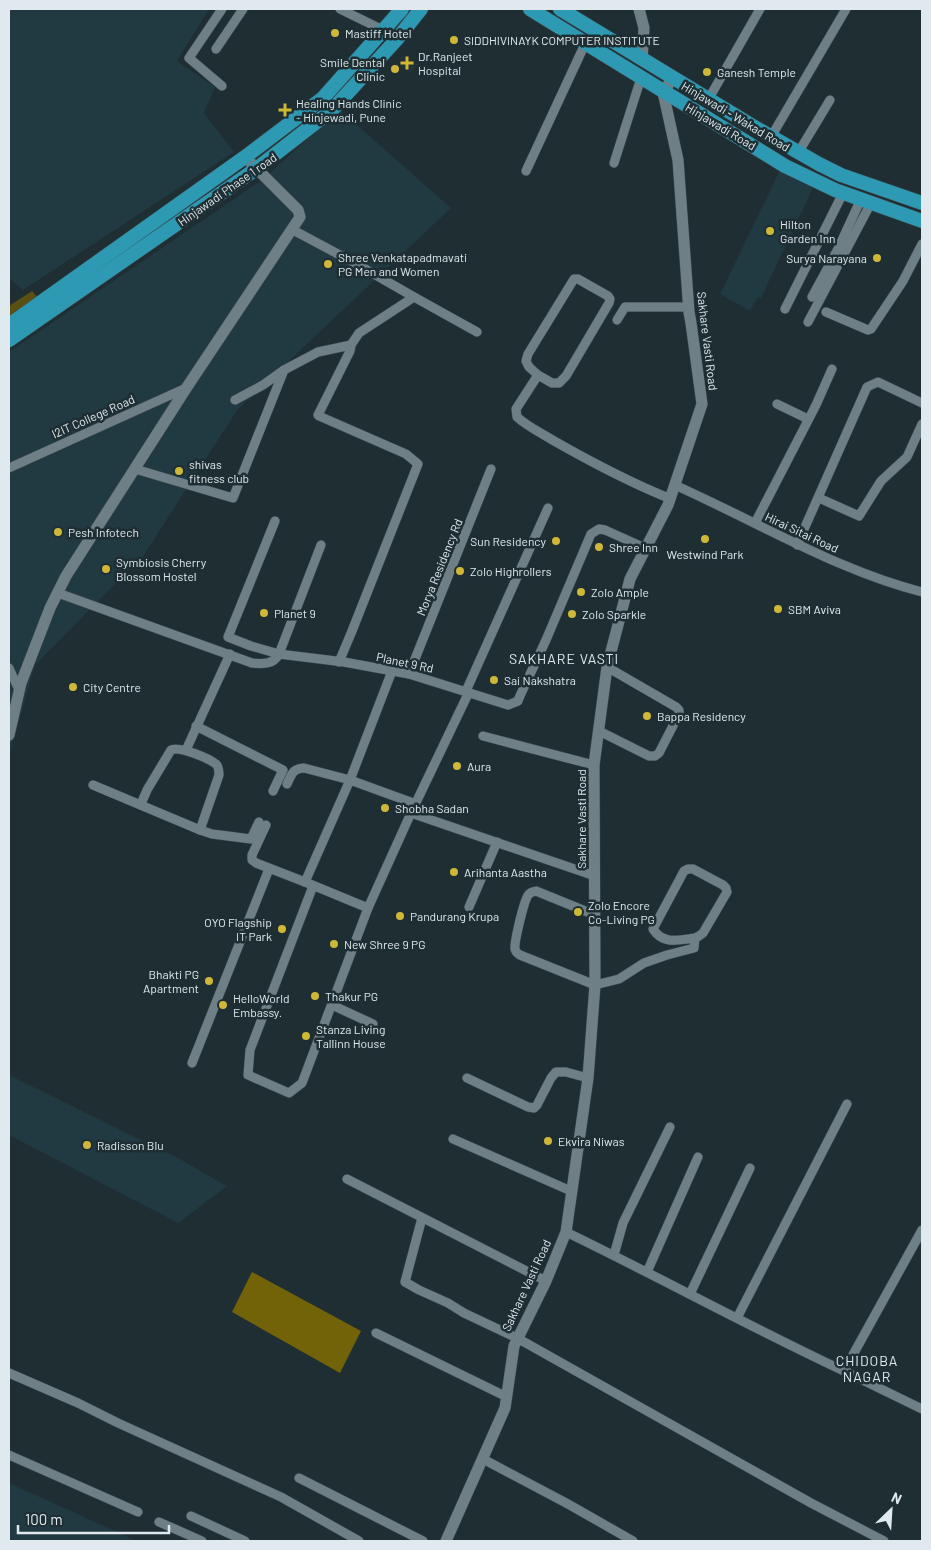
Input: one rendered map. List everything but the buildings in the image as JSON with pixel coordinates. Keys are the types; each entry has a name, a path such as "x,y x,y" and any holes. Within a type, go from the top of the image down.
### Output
{"main road":[{"name":"Hinjawadi Phase 1 road","path":"9,325 246,157 323,98 402,9"},
{"name":"Hinjawadi Phase 1 road","path":"9,340 256,169 332,110 422,9"},
{"name":"Hinjawadi Road","path":"530,9 786,166 843,193 922,220"},
{"name":"Hinjawadi - Wakad Road","path":"560,9 798,153 841,175 921,200"}],"street":[{"path":"222,9 189,58 222,86"},
{"path":"216,49 243,9"},
{"path":"340,9 383,29 397,39"},
{"path":"639,9 644,28 642,60"},
{"path":"708,100 760,9"},
{"path":"771,138 846,9"},
{"path":"526,171 585,44"},
{"path":"614,163 641,78"},
{"path":"664,92 673,78"},
{"name":"Sakhare Vasti Road","path":"446,1541 506,1408 514,1346 546,1281 566,1232 588,1078 595,985 594,765 607,668 630,579 671,499 702,404 688,307 678,160 664,92"},
{"path":"798,153 830,100"},
{"path":"9,735 19,690 50,608 66,576 187,387 300,217 298,210 246,157"},
{"path":"785,308 843,193"},
{"path":"812,297 866,201"},
{"path":"808,322 866,201"},
{"path":"293,230 477,332"},
{"path":"826,312 868,330 871,329 903,281 922,244"},
{"path":"574,279 578,279 608,296 610,299 608,303 566,376 559,383 552,383 538,375 529,367 526,361 528,354 574,279"},
{"path":"339,662 418,464 406,454 318,415 351,345 359,333 414,297"},
{"path":"617,320 625,307 688,307"},
{"path":"235,400 318,352 351,345"},
{"path":"755,523 832,369"},
{"path":"135,469 233,498 284,370"},
{"path":"538,375 516,409 517,417 530,427 581,456 671,499"},
{"path":"797,545 867,387 878,382 922,403"},
{"name":"I2IT College Road","path":"9,468 187,387"},
{"path":"777,404 808,419"},
{"path":"819,498 858,516 881,481 906,457 922,424"},
{"name":"Morya Residency Rd","path":"409,674 491,469"},
{"name":"Hirai Sitai Road","path":"675,485 797,545 859,572 922,592"},
{"path":"392,671 309,884 250,1050 248,1075 289,1093 302,1083 368,908 467,692 548,508"},
{"name":"Planet 9 Rd","path":"275,521 228,637 279,654 409,674 508,705 518,701 546,640 590,534 599,529 606,530 645,548"},
{"path":"58,593 243,659 263,664 273,662 279,654 321,545"},
{"path":"243,659 251,646"},
{"path":"186,750 230,654"},
{"path":"9,668 19,690"},
{"path":"599,731 649,756 655,756 659,753 679,714 679,710 676,707 607,668"},
{"path":"196,726 283,770 273,791"},
{"path":"483,736 594,765"},
{"path":"141,804 147,790 171,750 176,748 186,750 216,764 219,769 219,775 200,830"},
{"path":"287,784 297,768 304,768 350,780 416,804"},
{"path":"93,785 212,834 251,839 262,824 252,860 269,869 368,908"},
{"path":"411,813 595,876"},
{"path":"469,907 497,842"},
{"path":"192,1063 269,869"},
{"path":"688,869 693,869 723,885 727,892 703,933 695,938 671,942 653,929 684,871 688,869"},
{"path":"595,915 536,892 530,893 527,896 515,947 516,952 520,956 595,985 619,979 644,963 668,954 694,948 695,938"},
{"path":"332,1005 373,1024"},
{"path":"467,1078 528,1107 534,1108 538,1105 551,1078 556,1072 566,1072 588,1078"},
{"path":"737,1318 847,1104"},
{"path":"614,1255 623,1224 670,1127"},
{"path":"453,1139 571,1191"},
{"path":"647,1272 698,1157"},
{"path":"690,1294 750,1168"},
{"path":"347,1179 546,1281"},
{"path":"422,1218 405,1282 517,1338 811,1503 884,1541"},
{"path":"844,1371 922,1230"},
{"path":"566,1232 777,1340 922,1409"},
{"path":"376,1333 507,1397"},
{"path":"9,1373 78,1402 118,1423 281,1497 359,1541"},
{"path":"9,1455 138,1512"},
{"path":"483,1459 633,1541"},
{"path":"299,1478 423,1541"},
{"path":"191,1516 245,1541"},
{"path":"159,1522 202,1541"}],"shaded area":[{"path":"9,9 209,9 177,61 215,87 204,113 234,152 23,290 9,278"},
{"name":"Dr.Ranjeet Hospital","path":"405,54 417,65 409,73 398,62"},
{"path":"340,110 451,208 238,409 144,555 35,665 9,757 9,352 262,180"},
{"name":"Hilton Garden Inn","path":"780,170 813,188 761,298 758,297 750,311 720,294"},
{"path":"32,291 40,300 9,321 9,306"},
{"name":"Radisson Blu","path":"9,1075 180,1159 227,1186 178,1223 9,1135"},
{"path":"252,1272 361,1331 340,1373 232,1312"},
{"path":"9,1483 137,1541 9,1541"}],"place":[{"name":"Mastiff Hotel","path":"335,33"},
{"name":"SIDDHIVINAYK COMPUTER INSTITUTE","path":"454,40"},
{"name":"Dr.Ranjeet Hospital","path":"407,63"},
{"name":"Smile Dental Clinic","path":"395,69"},
{"name":"Ganesh Temple","path":"707,72"},
{"name":"Healing Hands Clinic - Hinjewadi, Pune","path":"285,110"},
{"name":"Hilton Garden Inn","path":"770,231"},
{"name":"Surya Narayana","path":"877,258"},
{"name":"Shree Venkatapadmavati PG Men and Women","path":"328,264"},
{"name":"shivas fitness club","path":"179,471"},
{"name":"Pesh Infotech","path":"58,532"},
{"name":"Westwind Park","path":"705,539"},
{"name":"Sun Residency","path":"556,541"},
{"name":"Shree Inn","path":"599,547"},
{"name":"Symbiosis Cherry Blossom Hostel","path":"106,569"},
{"name":"Zolo Highrollers","path":"460,571"},
{"name":"Zolo Ample","path":"581,592"},
{"name":"SBM Aviva","path":"778,609"},
{"name":"Planet 9","path":"264,613"},
{"name":"Zolo Sparkle","path":"572,614"},
{"name":"Sai Nakshatra","path":"494,680"},
{"name":"City Centre","path":"73,687"},
{"name":"Bappa Residency","path":"647,716"},
{"name":"Aura","path":"457,766"},
{"name":"Shobha Sadan","path":"385,808"},
{"name":"Arihanta Aastha","path":"454,872"},
{"name":"Zolo Encore Co-Living PG","path":"578,912"},
{"name":"Pandurang Krupa","path":"400,916"},
{"name":"OYO Flagship IT Park","path":"282,929"},
{"name":"New Shree 9 PG","path":"334,944"},
{"name":"Bhakti PG Apartment","path":"209,981"},
{"name":"Thakur PG","path":"315,996"},
{"name":"HelloWorld Embassy.","path":"223,1005"},
{"name":"Stanza Living Tallinn House","path":"306,1036"},
{"name":"Ekvira Niwas","path":"548,1141"},
{"name":"Radisson Blu","path":"87,1145"}],"district":[{"name":"SAKHARE VASTI","path":"564,658"},
{"name":"CHIDOBA NAGAR","path":"867,1368"}]}
